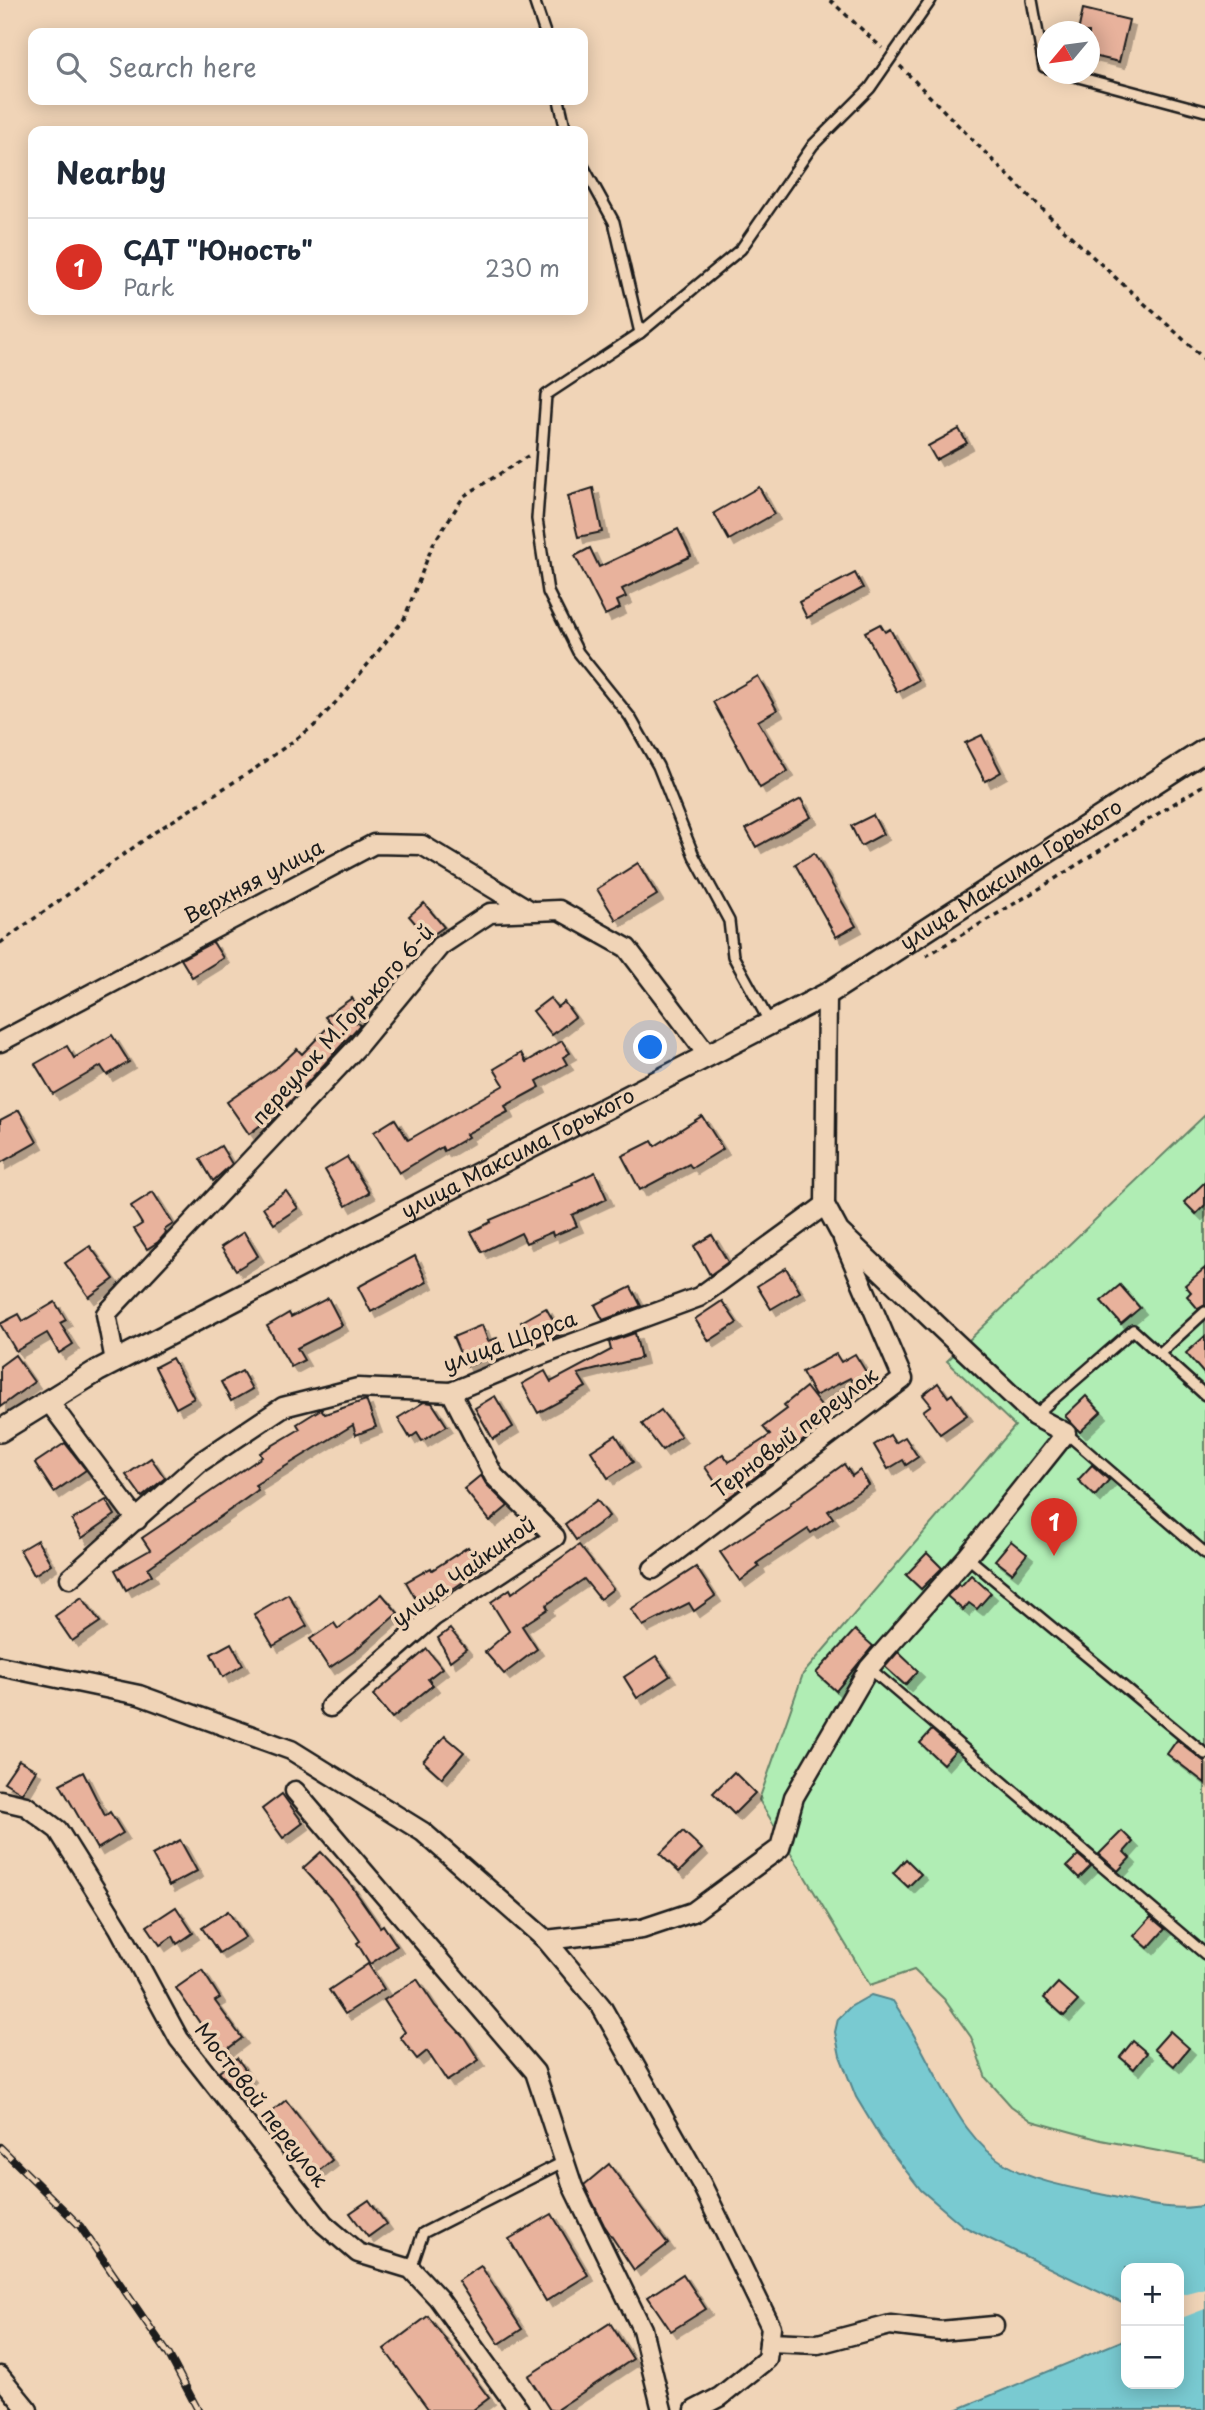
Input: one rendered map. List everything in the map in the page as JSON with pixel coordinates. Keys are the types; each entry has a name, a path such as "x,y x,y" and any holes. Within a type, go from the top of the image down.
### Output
{"street":[{"name":"улица Максима Горького","path":"0,1431 115,1361 827,994 1205,750"},
{"name":"Верхняя улица","path":"0,1042 374,845 422,845 531,912"},
{"name":"переулок М.Горького 6-й","path":"115,1361 106,1314 356,1047 440,946 490,913 559,910 627,948 707,1055"},
{"path":"546,1940 642,1929 693,1912 780,1848 794,1797 869,1668 967,1557 1066,1433 1034,1416 839,1231 825,1205 827,994"},
{"name":"улица Щорса","path":"70,1578 199,1463 283,1407 358,1388 451,1392 533,1358 699,1297 825,1205"},
{"name":"Терновый переулок","path":"653,1569 903,1379 839,1231"},
{"name":"улица Чайкиной","path":"330,1707 433,1617 555,1537 494,1476 451,1392"},
{"path":"49,1402 137,1520"},
{"path":"0,1666 139,1695 291,1751 423,1832 546,1940 601,2006 701,2183 771,2327 768,2351"},
{"path":"295,1791 535,2072 573,2187 642,2329 662,2410"},
{"name":"Мостовой переулок","path":"0,1800 26,1806 58,1830 119,1927 179,2039 324,2224 358,2253 411,2269 439,2298 519,2410"},
{"path":"695,2410 720,2397 768,2351 818,2344 890,2325 940,2331 994,2326"},
{"path":"0,2376 28,2410"}],"lane":[{"path":"534,0 543,28"},
{"path":"770,1023 733,956 729,920 694,856 658,766 630,717 578,652 548,592 537,519 546,395 640,333 741,249 813,145 870,88 931,0"},
{"path":"1032,0 1037,28"},
{"path":"1100,83 1205,111"},
{"path":"560,105 565,126"},
{"path":"588,175 614,222 640,333"},
{"path":"1159,1354 1205,1312"},
{"path":"1034,1416 1133,1330 1205,1395"},
{"path":"1066,1433 1205,1553"},
{"path":"967,1557 1205,1754"},
{"path":"869,1668 1205,1954"},
{"path":"411,2269 423,2233 565,2161"}],"path":[{"path":"830,0 893,58 1055,222 1205,360"},
{"path":"0,943 155,832 256,768 314,726 348,690 404,619 433,544 464,496 541,447"}],"green space":[{"path":"1205,1115 1205,2160 1101,2140 1032,2121 1011,2106 986,2078 971,2037 944,1999 914,1970 870,1985 759,1800 803,1674 1015,1426 947,1361"}],"water":[{"path":"871,1995 893,2001 970,2133 1008,2166 1055,2184 1141,2203 1181,2208 1205,2205 1205,2410 956,2410 1121,2341 1121,2389 1184,2389 1184,2263 1121,2263 1121,2303 963,2226 921,2190 882,2140 856,2097 840,2056 835,2032 838,2019 850,2007"}],"pier":[{"path":"1205,2288 1205,2309 1184,2317 1184,2294"}],"building":[{"path":"1083,9 1129,20 1119,62 1100,58 1100,21 1080,21"},
{"path":"959,429 967,443 936,460 928,446"},
{"path":"759,487 774,514 729,540 714,513"},
{"path":"593,488 602,532 578,537 568,496"},
{"path":"678,529 691,556 622,589 626,597 617,601 620,608 605,615 575,556 590,548 599,567"},
{"path":"855,573 863,588 807,618 799,602"},
{"path":"880,624 885,632 890,629 918,680 897,692 865,632"},
{"path":"758,676 777,710 758,721 788,771 760,788 713,702"},
{"path":"982,735 1001,772 985,781 965,743"},
{"path":"801,799 811,817 756,847 746,829"},
{"path":"873,815 883,834 861,846 851,826"},
{"path":"814,853 856,926 836,937 795,864"},
{"path":"638,863 657,895 616,920 597,889"},
{"path":"424,903 444,927 428,938 409,916"},
{"path":"213,942 223,958 192,977 181,959"},
{"path":"352,998 364,1016 355,1022 360,1025 288,1104 249,1134 227,1102 280,1065 297,1049 302,1054 331,1024 325,1017"},
{"path":"550,998 557,1007 564,1002 575,1017 552,1035 533,1011"},
{"path":"112,1035 129,1062 107,1075 101,1066 53,1094 35,1064 67,1046 74,1058"},
{"path":"562,1041 570,1053 563,1057 567,1064 537,1081 540,1087 505,1106 508,1112 466,1134 468,1137 444,1151 442,1147 399,1173 374,1132 395,1119 408,1140 504,1085 494,1069 521,1053 526,1062"},
{"path":"19,1110 37,1142 0,1163 0,1120"},
{"path":"702,1116 723,1149 692,1168 689,1164 640,1190 622,1156 652,1141 655,1146"},
{"path":"221,1146 232,1164 213,1181 200,1159"},
{"path":"347,1157 369,1193 346,1206 325,1170"},
{"path":"595,1172 607,1199 572,1215 577,1226 553,1236 552,1232 526,1243 521,1233 482,1252 471,1232 491,1222 490,1220 573,1185 572,1183"},
{"path":"1205,1182 1205,1205 1196,1214 1184,1202"},
{"path":"286,1191 298,1208 274,1224 263,1207"},
{"path":"153,1192 173,1224 164,1230 166,1233 158,1242 147,1249 134,1229 142,1224 131,1206"},
{"path":"244,1232 258,1256 236,1270 221,1247"},
{"path":"712,1235 728,1262 710,1275 694,1246"},
{"path":"90,1246 114,1279 89,1297 65,1263"},
{"path":"415,1256 427,1282 371,1312 358,1287"},
{"path":"786,1268 800,1292 771,1309 757,1286"},
{"path":"1205,1268 1205,1305 1198,1309 1187,1296 1191,1292 1185,1285"},
{"path":"1120,1285 1140,1308 1121,1324 1101,1301"},
{"path":"631,1287 641,1306 603,1320 595,1305"},
{"path":"328,1298 342,1325 297,1348 304,1360 291,1367 267,1326 289,1313 291,1317"},
{"path":"722,1301 737,1323 709,1341 695,1319"},
{"path":"55,1302 66,1320 60,1323 73,1344 59,1353 47,1333 16,1351 0,1324 19,1314 23,1321"},
{"path":"546,1308 561,1334 535,1345 521,1322"},
{"path":"482,1325 488,1341 497,1338 503,1351 466,1367 453,1337"},
{"path":"635,1333 641,1358 578,1374 586,1387 538,1413 522,1384 545,1371 551,1382 611,1350 609,1342"},
{"path":"1205,1336 1205,1375 1186,1353"},
{"path":"836,1354 841,1362 855,1354 871,1380 856,1388 850,1378 815,1396 802,1372"},
{"path":"15,1355 34,1382 0,1407 0,1366"},
{"path":"172,1358 194,1398 176,1408 155,1367"},
{"path":"242,1371 252,1389 231,1401 221,1382"},
{"path":"938,1383 948,1397 952,1394 967,1415 940,1434 923,1411 931,1405 923,1395"},
{"path":"806,1387 831,1419 727,1499 705,1467 723,1454 729,1462 770,1435 763,1427 787,1409 784,1405"},
{"path":"495,1396 513,1427 493,1439 475,1408"},
{"path":"1086,1396 1101,1412 1080,1432 1065,1416"},
{"path":"366,1400 376,1427 356,1435 353,1425 255,1485 258,1490 148,1568 152,1575 126,1590 115,1570 150,1550 142,1538 262,1457 260,1453 300,1429 297,1424 321,1409 325,1414"},
{"path":"424,1402 432,1403 447,1426 422,1441 417,1433 410,1438 398,1418"},
{"path":"661,1410 681,1436 662,1450 642,1424"},
{"path":"616,1435 633,1462 608,1478 591,1451"},
{"path":"890,1435 895,1443 905,1437 918,1457 906,1465 903,1460 888,1469 874,1445"},
{"path":"65,1443 86,1470 54,1492 35,1463"},
{"path":"151,1458 165,1478 142,1497 126,1475"},
{"path":"844,1464 852,1476 860,1470 869,1485 828,1511 833,1518 811,1533 808,1529 757,1563 759,1567 740,1581 720,1552 791,1505 790,1503"},
{"path":"1092,1465 1109,1480 1095,1496 1078,1480"},
{"path":"481,1475 486,1484 508,1506 490,1521 464,1489"},
{"path":"106,1500 115,1515 82,1538 72,1520"},
{"path":"597,1500 609,1516 576,1540 565,1524"},
{"path":"37,1540 51,1564 34,1575 20,1550"},
{"path":"1011,1541 1027,1554 1012,1573 995,1560"},
{"path":"579,1545 613,1589 600,1599 584,1579 546,1605 548,1609 522,1626 537,1649 504,1674 485,1652 509,1631 491,1602 510,1589 512,1593"},
{"path":"468,1547 482,1569 422,1610 406,1582 431,1568 432,1570"},
{"path":"927,1553 942,1568 921,1589 906,1575"},
{"path":"696,1567 715,1596 694,1611 689,1603 643,1626 631,1609"},
{"path":"971,1575 991,1593 977,1609 969,1603 963,1610 947,1596"},
{"path":"288,1594 307,1626 273,1646 254,1614"},
{"path":"382,1594 398,1613 353,1652 329,1668 310,1639 334,1623 338,1629"},
{"path":"82,1597 100,1622 72,1641 55,1616"},
{"path":"450,1629 466,1649 450,1661 438,1638"},
{"path":"855,1630 873,1646 836,1691 816,1673"},
{"path":"231,1643 243,1665 223,1677 211,1654"},
{"path":"427,1649 442,1668 428,1679 433,1685 392,1718 373,1695"},
{"path":"898,1652 918,1671 905,1685 885,1667"},
{"path":"656,1656 670,1676 637,1698 624,1677"},
{"path":"932,1730 955,1751 943,1764 920,1743"},
{"path":"445,1736 464,1752 442,1778 423,1761"},
{"path":"1177,1740 1205,1762 1205,1783 1167,1754"},
{"path":"19,1760 36,1770 22,1793 4,1782"},
{"path":"83,1772 105,1816 110,1812 123,1833 97,1849 60,1784"},
{"path":"734,1772 755,1793 734,1814 713,1793"},
{"path":"282,1794 303,1823 283,1838 262,1809"},
{"path":"683,1831 702,1849 679,1872 660,1854"},
{"path":"1122,1831 1133,1842 1124,1852 1130,1858 1118,1871 1099,1854"},
{"path":"180,1840 197,1871 169,1886 152,1855"},
{"path":"321,1852 348,1881 380,1927 383,1925 397,1946 370,1964 357,1943 360,1941 332,1900 303,1868"},
{"path":"1078,1855 1091,1866 1079,1878 1067,1866"},
{"path":"906,1859 921,1874 908,1887 893,1873"},
{"path":"176,1907 193,1933 177,1944 173,1936 160,1945 147,1926"},
{"path":"228,1911 245,1937 219,1953 202,1928"},
{"path":"1151,1917 1165,1929 1148,1948 1134,1936"},
{"path":"368,1964 384,1989 345,2014 329,1990"},
{"path":"202,1970 220,1998 215,2001 242,2038 221,2054 176,1988"},
{"path":"417,1979 435,2006 464,2037 479,2060 447,2081 427,2051 417,2059 400,2037 405,2032 384,2000"},
{"path":"1058,1983 1078,2001 1064,2016 1044,1998"},
{"path":"1170,2031 1189,2048 1174,2066 1154,2049"},
{"path":"1133,2041 1147,2053 1134,2069 1120,2057"},
{"path":"237,2058 250,2076 245,2080 252,2090 240,2098 219,2071"},
{"path":"286,2100 332,2160 315,2174 267,2116"},
{"path":"609,2164 668,2244 634,2270 604,2225 584,2185"},
{"path":"369,2200 386,2224 368,2237 350,2213"},
{"path":"552,2214 588,2275 546,2301 509,2239"},
{"path":"481,2266 522,2329 499,2344 458,2281"},
{"path":"683,2274 706,2309 671,2331 648,2297"},
{"path":"428,2316 489,2398 473,2410 429,2410 384,2349"},
{"path":"610,2323 633,2359 556,2410 550,2410 528,2376"}],"railway":[{"path":"0,2147 80,2226 169,2355 198,2410"}],"place":[{"name":"СДТ \"Юность\"","path":"1054,1556"}]}
